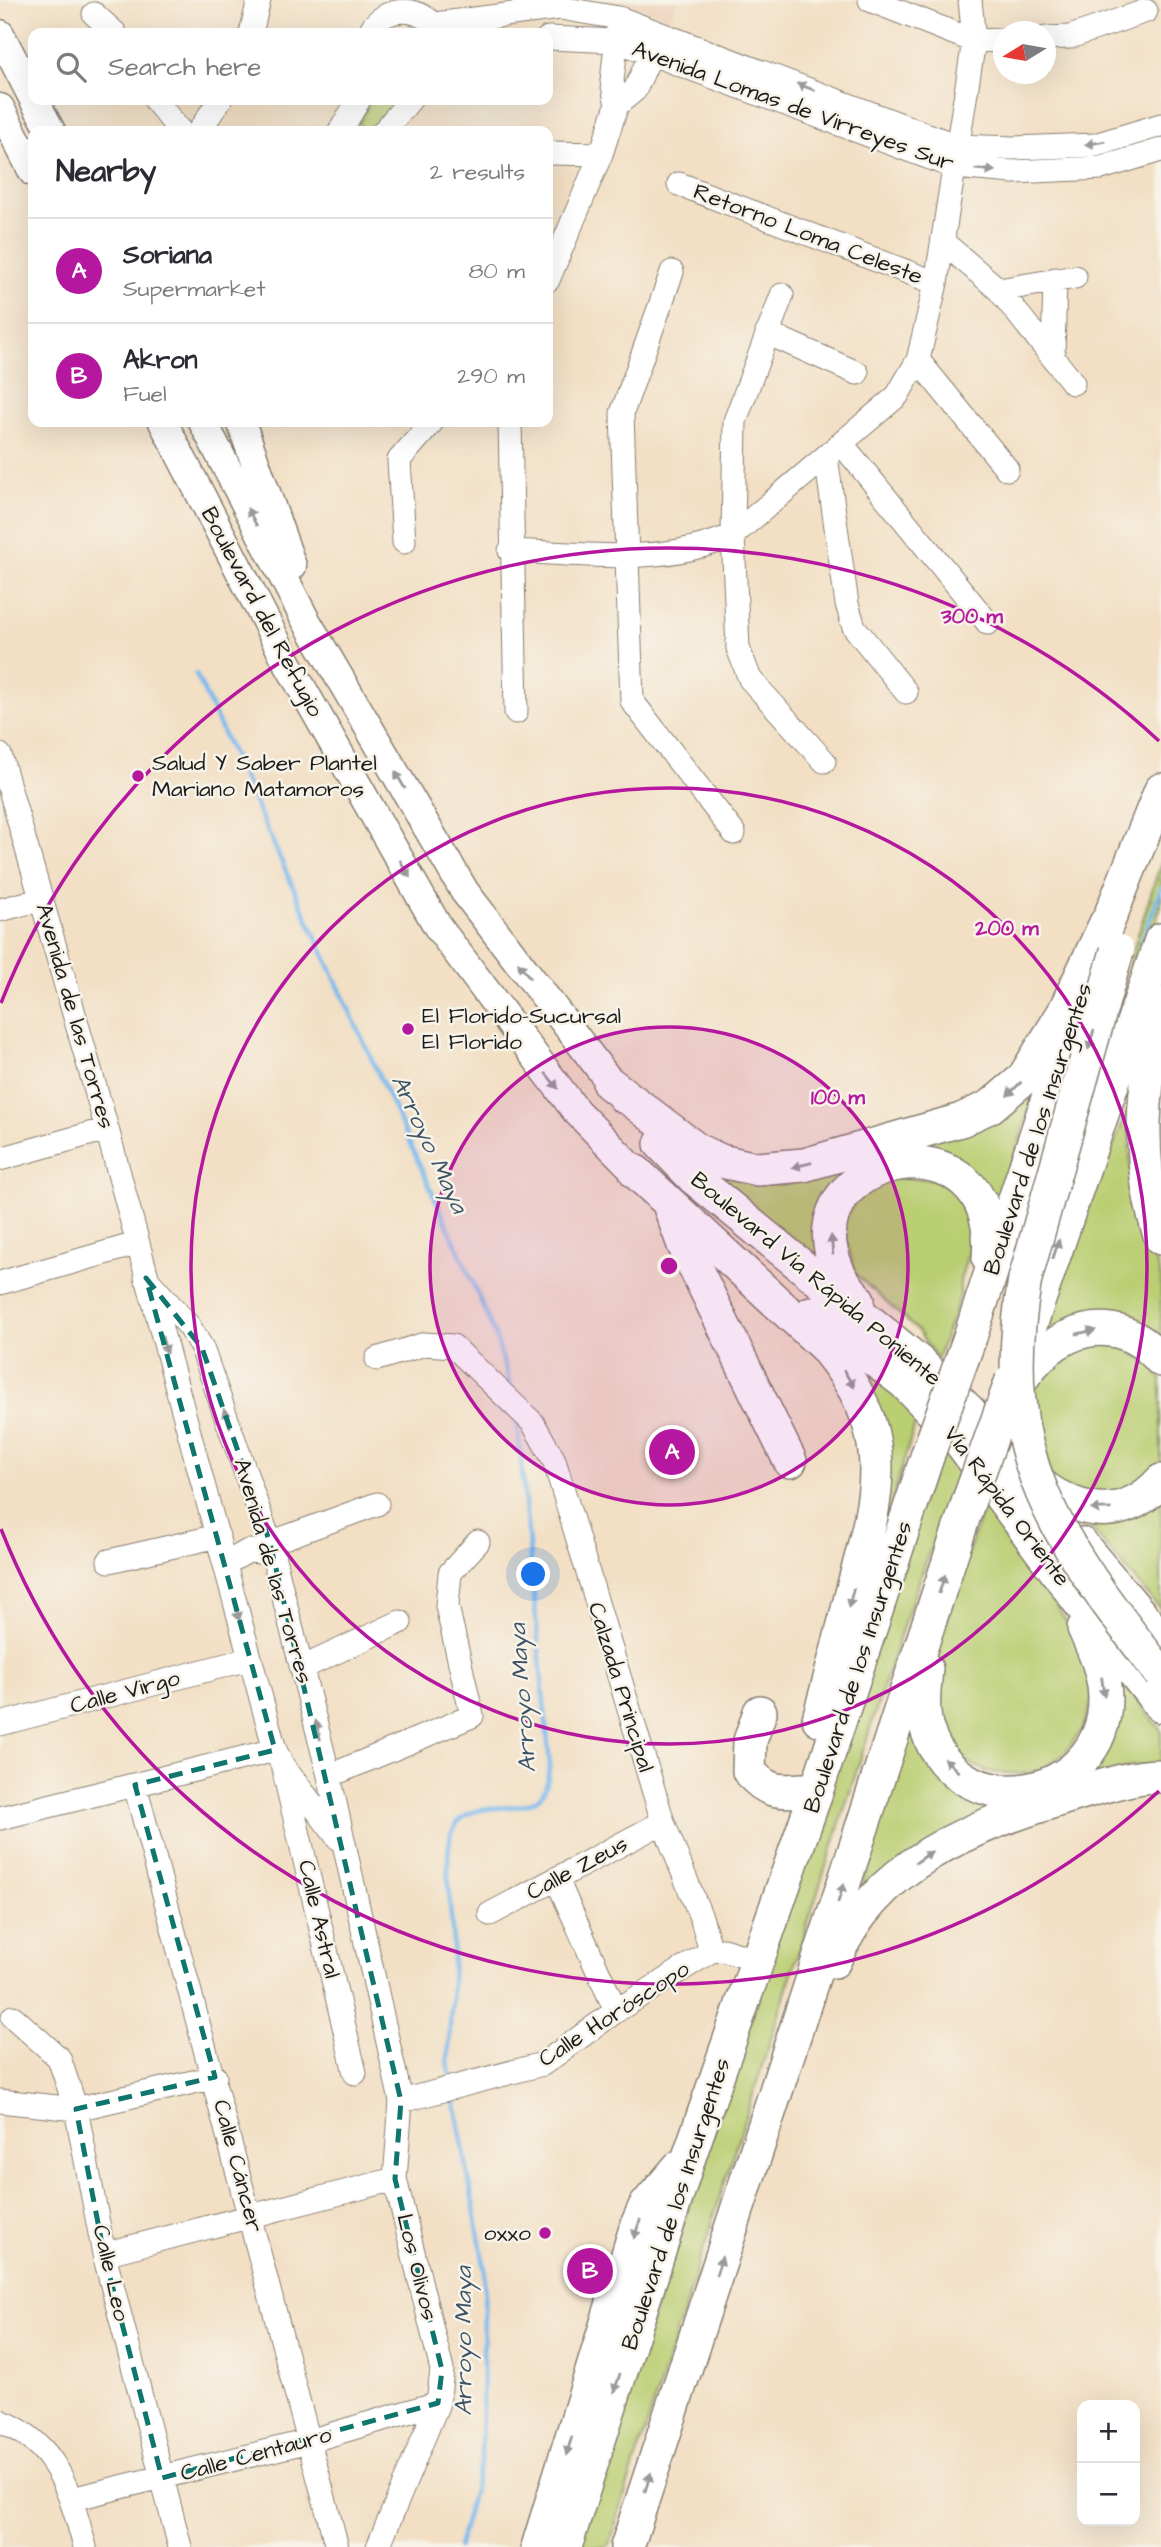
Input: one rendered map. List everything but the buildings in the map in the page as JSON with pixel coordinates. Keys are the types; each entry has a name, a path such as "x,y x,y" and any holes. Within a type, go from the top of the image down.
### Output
{"highway":[{"path":"1161,791 1111,937 1025,1279 1017,1332 1016,1386 1022,1432 1034,1475 1057,1525 1083,1568 1161,1674"},
{"path":"609,1083 696,1150 721,1161 757,1169 804,1165 961,1121 991,1106 1023,1079 1111,937"},
{"name":"Boulevard de los Insurgentes","path":"565,2547 693,2144 818,1789 981,1300 1111,937"},
{"path":"627,2547 930,1619 999,1416 1024,1363 1161,940"},
{"path":"1161,1004 1146,1091 1142,1146 1147,1191 1161,1238"},
{"name":"Boulevard Vía Rápida Poniente","path":"661,1144 694,1178 876,1324 919,1362 1004,1452 1161,1639"},
{"path":"876,1324 836,1268 831,1231 837,1209 856,1181 873,1170 899,1162 920,1161 946,1169 963,1182 977,1199 986,1219 990,1244 981,1300"},
{"path":"538,2547 637,2225 645,2207 693,2144 727,1953 803,1790 803,1780 873,1516 877,1472 873,1437 864,1406 838,1362 797,1319 636,1172"},
{"path":"668,1202 684,1245 790,1461"},
{"name":"Vía Rápida Oriente","path":"697,1227 904,1382 979,1462 1062,1577 1161,1706"},
{"path":"1024,1363 1056,1342 1076,1333 1101,1329 1134,1337 1161,1360"},
{"path":"1004,1452 1046,1490 1082,1508 1103,1510 1124,1506 1141,1499 1161,1481"},
{"path":"930,1619 924,1705 935,1746 950,1766 974,1783 1005,1792 1033,1790 1058,1780 1078,1764 1091,1746 1104,1716 1101,1670 1062,1577"},
{"path":"760,1712 750,1741 749,1771 760,1785 775,1792 803,1790"},
{"path":"759,2144 838,1951 853,1926 884,1891 917,1862 982,1824 1123,1781 1161,1776"}],"main road":[{"path":"0,34 28,88"},
{"path":"37,105 48,126"},
{"path":"0,108 28,162"},
{"name":"Boulevard del Refugio","path":"166,427 286,660 438,928 576,1111 636,1172"},
{"name":"Boulevard del Refugio","path":"206,427 304,617 465,892 609,1083 661,1144"},
{"path":"243,427 288,548 304,617"}],"street":[{"path":"252,28 258,0"},
{"path":"371,28 376,0"},
{"path":"870,0 974,41 993,40"},
{"path":"510,551 625,556 674,554 706,547 733,535 897,396 918,360 936,284 974,41 970,0"},
{"path":"373,28 391,12 413,6 436,28"},
{"name":"Avenida Lomas de Virreyes Sur","path":"443,28 560,8 619,18 661,32 955,156 1013,148 1095,145 1161,125"},
{"path":"1056,38 1070,37 1146,11"},
{"path":"94,14 109,28"},
{"path":"553,268 601,154 617,105 612,82 619,18"},
{"path":"617,105 635,90 661,32"},
{"name":"Avenida Lomas de Virreyes Sur","path":"553,38 617,41 955,156 1013,172 1101,168 1161,150"},
{"path":"159,105 176,126"},
{"path":"202,126 217,105"},
{"path":"343,126 356,105"},
{"path":"388,126 406,105"},
{"path":"553,153 601,154"},
{"name":"Retorno Loma Celeste","path":"679,184 936,284"},
{"path":"943,242 999,290 1073,383"},
{"path":"672,272 622,413 632,702 734,833"},
{"path":"999,290 1065,278 1053,355"},
{"path":"782,295 735,421 733,535 738,648 750,679 824,761"},
{"path":"767,333 858,373"},
{"path":"918,360 1007,469"},
{"path":"404,541 399,460 428,427"},
{"path":"510,427 510,551 516,712"},
{"path":"834,450 988,623"},
{"path":"834,450 847,604 854,627 906,692"},
{"name":"Avenida de las Torres","path":"0,755 4,784 42,899 107,1129 249,1659 279,1758 343,1844"},
{"path":"0,910 42,899"},
{"path":"0,1159 107,1129"},
{"path":"0,1283 136,1244"},
{"name":"Avenida de las Torres","path":"146,1278 189,1326 202,1348 271,1548 329,1776 401,2101"},
{"name":"Calzada Principal","path":"377,1359 425,1344 453,1346 533,1423 554,1460 663,1822 727,1953"},
{"path":"225,1564 248,1551 271,1548 377,1504"},
{"path":"109,1561 218,1536"},
{"path":"329,1776 472,1716 447,1606 450,1573 478,1542"},
{"path":"302,1668 400,1622"},
{"name":"Calle Virgo","path":"0,1724 249,1659"},
{"path":"0,1818 135,1785 279,1758"},
{"name":"Calle Astral","path":"279,1758 355,2073"},
{"name":"Calle Cáncer","path":"135,1785 215,2077 337,2547"},
{"name":"Calle Zeus","path":"490,1914 663,1822"},
{"path":"556,1880 616,2011"},
{"name":"Calle Horóscopo","path":"401,2101 471,2085 543,2064 616,2011 727,1953"},
{"name":"Calle Leo","path":"13,2017 59,2058 76,2109 104,2254 180,2547"},
{"path":"0,2101 76,2109 215,2077"},
{"name":"Los Olivos","path":"378,2547 438,2403 442,2370 395,2179 401,2101"},
{"path":"104,2254 395,2179"},
{"name":"Calle Centauro","path":"72,2499 309,2441 438,2403"},
{"path":"0,2421 24,2430 53,2460 72,2499 85,2547"}],"highlighted area":[{"path":"146,1278 202,1348 270,1543 401,2101 395,2179 442,2370 438,2403 162,2478 104,2254 76,2109 215,2077 135,1785 275,1750"}],"shaded area":[{"path":"609,0 678,0 671,18"}],"green space":[{"path":"368,105 398,105 378,126 358,126"},
{"path":"1161,862 1161,906 1134,981 1130,960"},
{"path":"1045,1064 992,1222 905,1151"},
{"path":"1129,1107 1130,1165 1144,1227 1161,1278 1161,1346 1147,1334 1032,1348"},
{"path":"873,1156 844,1176 839,1285 701,1166 753,1182 783,1184 814,1177"},
{"path":"871,1178 944,1179 966,1205 973,1235 960,1281 960,1296 937,1359 918,1331 855,1274 842,1222"},
{"path":"827,1329 918,1415 881,1536 884,1507"},
{"path":"1102,1336 1151,1363 1161,1379 1161,1467 1114,1500 1053,1484 1026,1407 1050,1355"},
{"path":"942,1439 961,1464 901,1632 608,2547 577,2547"},
{"path":"988,1491 1084,1652 1092,1699 1083,1728 1064,1754 1041,1770 1023,1774 989,1772 966,1762 932,1722 931,1670"},
{"path":"1161,1497 1161,1610 1083,1519"},
{"path":"1108,1665 1161,1730 1161,1765 1131,1766 857,1903 911,1716 964,1784 1068,1777"}],"waterway":[{"name":"Arroyo Maya","path":"196,674 460,1253 495,1335 512,1390"},
{"path":"1140,948 1161,888"},
{"name":"Arroyo Maya","path":"451,2080 448,2062 453,1944 448,1855 452,1832 460,1820 472,1813 525,1805 536,1800 544,1791 550,1765 517,1419"},
{"name":"Arroyo Maya","path":"454,2096 485,2270 481,2460 458,2547"}],"place":[{"name":"Salud Y Saber Plantel Mariano Matamoros","path":"138,776"},
{"name":"El Florido-Sucursal El Florido","path":"408,1029"},
{"name":"Soriana","path":"672,1452"},
{"name":"oxxo","path":"545,2233"},
{"name":"Akron","path":"590,2271"}]}
